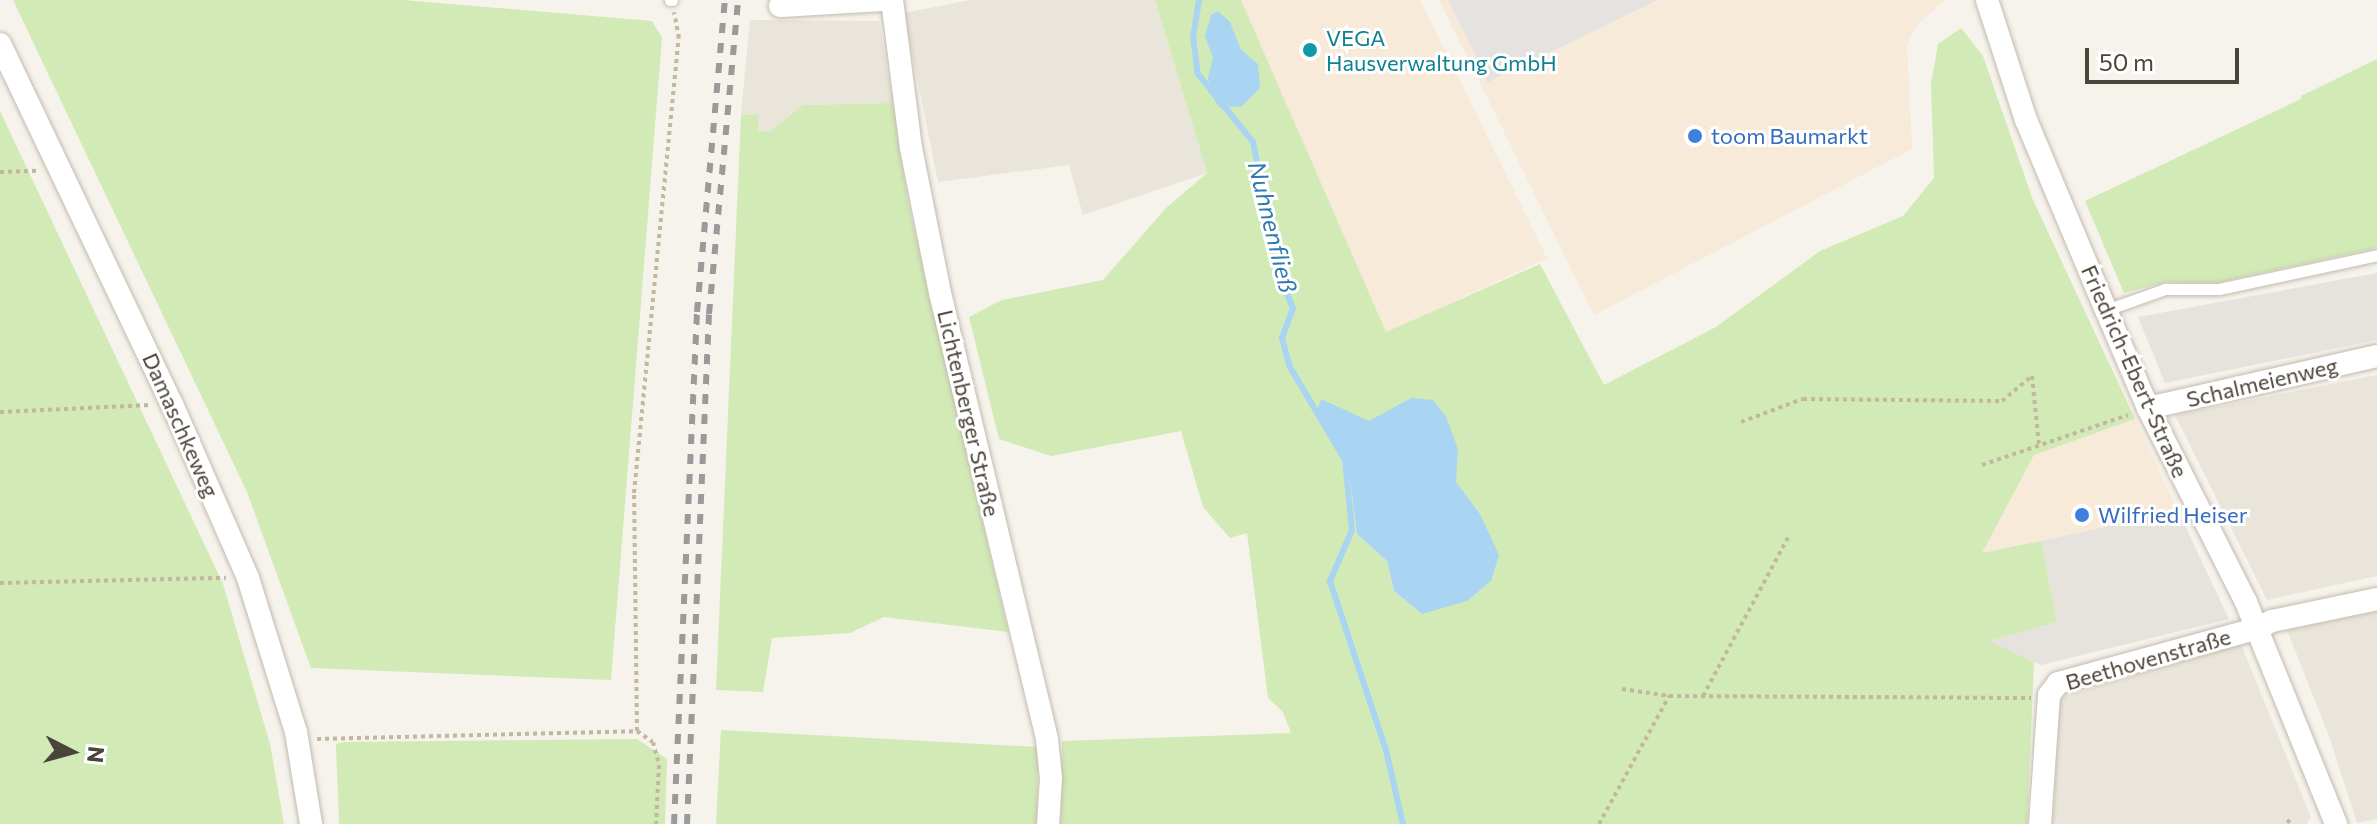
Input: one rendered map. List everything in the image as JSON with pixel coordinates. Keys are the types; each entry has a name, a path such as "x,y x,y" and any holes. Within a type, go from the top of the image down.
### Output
{"street":[{"path":"780,6 880,0"},
{"name":"Lichtenberger Straße","path":"892,0 911,148 940,293 1047,740 1051,778 1048,824"},
{"name":"Friedrich-Ebert-Straße","path":"1987,0 2026,120 2106,310 2148,408 2256,629 2336,824"},
{"name":"Damaschkeweg","path":"0,44 172,404 248,578 262,614 298,739 311,824"},
{"name":"Schalmeienweg","path":"2148,408 2377,356"},
{"name":"Beethovenstraße","path":"2040,824 2049,698 2058,683 2256,629 2272,621 2377,599"}],"lane":[{"path":"2106,310 2165,289 2219,289 2377,255"}],"path":[{"path":"637,731 634,493 679,38 671,0"},
{"path":"0,172 33,172 58,164"},
{"path":"1741,422 1803,399 2002,401 2032,376 2039,445"},
{"path":"0,412 172,404"},
{"path":"1982,465 2148,408"},
{"path":"1703,696 1757,588 1790,534"},
{"path":"0,583 248,578"},
{"path":"1622,689 1669,696 2049,698"},
{"path":"1599,824 1669,696"},
{"path":"298,739 637,731 653,742 659,765 656,824"}],"shaded area":[{"path":"970,0 1155,0 1207,173 1083,215 1069,165 938,182 904,13"},
{"name":"VEGA Hausverwaltung GmbH","path":"1241,0 1420,0 1547,258 1386,333"},
{"name":"toom Baumarkt","path":"1439,0 1945,0 1917,25 1907,45 1912,149 1594,315"},
{"path":"1448,0 1658,0 1488,82"},
{"path":"750,20 879,21 893,103 803,105 769,132 758,130 759,114 741,115"},
{"path":"2377,273 2377,340 2165,383 2138,317"},
{"path":"2377,375 2377,576 2267,600 2175,415"},
{"path":"2135,419 2178,511 1981,554 2034,455"},
{"path":"2178,511 2229,619 2041,665 1988,641 2057,622 2041,541"},
{"path":"2377,612 2377,819 2357,823 2329,736 2287,630"},
{"path":"2241,644 2311,817 2307,824 2053,824 2059,703 2065,696"}],"green space":[{"path":"13,0 403,0 652,21 662,38 611,680 311,668 247,492"},
{"path":"1155,0 1241,0 1386,332 1540,264 1604,385 1716,327 1820,251 1903,216 1934,178 1931,84 1938,44 1961,28 1983,56 2033,200 2135,419 2034,455 1982,553 2041,541 2057,622 1989,641 2034,662 2027,824 1061,824 1062,741 1291,733 1283,712 1268,698 1247,533 1230,538 1203,507 1181,431 1051,456 999,439 969,317 1002,300 1103,280 1166,208 1207,173","holes":["1411,398 1458,449 1455,482 1480,514 1422,614 1394,591 1387,561 1357,534 1347,457 1369,422"]},
{"path":"2377,59 2377,248 2216,283 2166,282 2124,293 2085,201 2301,99 2301,96"},
{"path":"893,103 908,202 1008,632 884,617 850,633 772,638 763,692 716,690 741,115 759,114 758,130 769,132 803,105"},
{"path":"0,111 223,584 270,744 284,824 0,824"},
{"path":"721,730 1038,747 1037,824 716,824"},
{"path":"637,739 667,759 665,824 339,824 336,744"}],"water":[{"path":"1218,11 1230,22 1241,50 1258,64 1260,88 1242,106 1220,108 1213,98 1208,78 1213,58 1205,36 1211,15"},
{"path":"1411,398 1433,400 1446,416 1458,449 1456,482 1480,514 1499,555 1491,581 1467,601 1422,614 1394,591 1387,561 1357,534 1347,457 1317,411 1321,399 1369,421"}],"waterway":[{"name":"Nuhnenfließ","path":"1199,0 1193,36 1198,74 1253,142 1279,274 1293,308 1282,338 1290,367 1345,460 1352,530 1330,581 1386,750 1403,824"}],"railway":[{"path":"674,824 697,312 725,0"},
{"path":"687,824 709,314 738,0"}],"place":[{"name":"VEGA Hausverwaltung GmbH","path":"1310,50"},
{"name":"toom Baumarkt","path":"1695,136"},
{"name":"Wilfried Heiser","path":"2082,515"}]}
